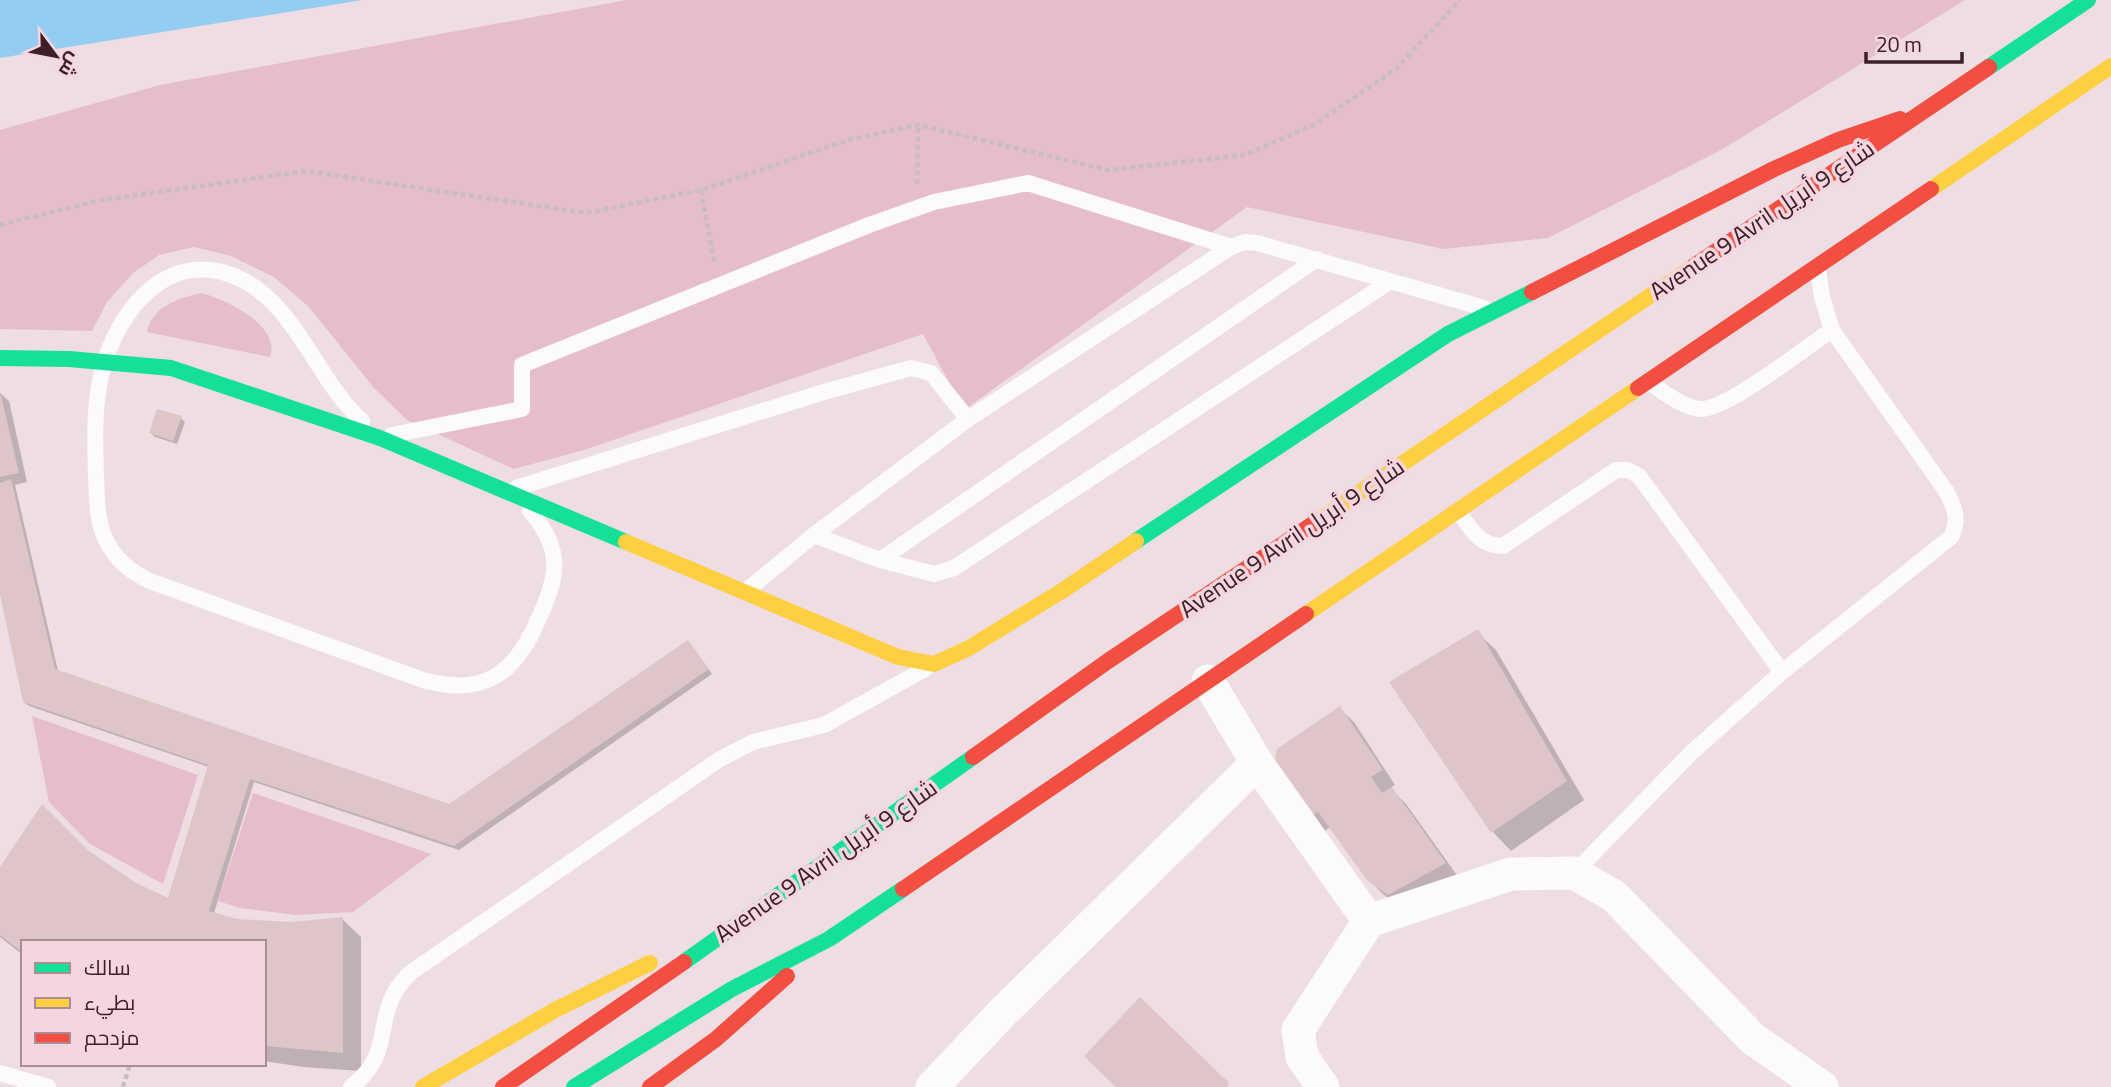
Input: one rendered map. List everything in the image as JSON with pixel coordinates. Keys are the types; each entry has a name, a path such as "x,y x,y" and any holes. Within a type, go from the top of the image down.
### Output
{"main road":[{"name":"Avenue 9 Avril شارع 9 أبريل","path":"503,1087 1108,661 1508,394 2088,0"},
{"path":"574,1087 732,989 829,939 2111,66"},
{"path":"0,358 104,361 171,368 380,438 898,657 933,664 969,649 1062,592 1448,334 1774,169 1838,140 1922,111"},
{"path":"423,1087 555,1010 758,909"},
{"path":"650,1087 716,1039 829,939"}],"street":[{"path":"1208,681 1257,763 1369,921"},
{"path":"932,1087 1004,1011 1257,763"},
{"path":"1323,1087 1301,1057 1298,1030 1369,921 1511,874 1574,873 1614,896 1753,1039 1822,1087"}],"lane":[{"path":"507,491 527,507 545,531 554,559 553,589 527,646 507,667 488,679 466,685 452,686 423,680 150,581 127,568 109,547 97,509 94,427 104,361 136,300 157,282 182,272 208,270 234,276 259,292 284,315 338,396 352,413 380,438 522,409 522,365 934,202 1028,184 1231,247"},
{"path":"744,593 814,535 968,419 1231,247 1244,242 1317,259 1492,311"},
{"path":"880,560 1317,259"},
{"path":"1574,873 1691,753 1782,672 1951,537 1957,525 1954,507 1946,491 1832,330 1822,297 1818,267"},
{"path":"814,535 880,560 934,574 954,568 1389,282"},
{"path":"1648,382 1687,405 1702,410 1738,394 1832,330"},
{"path":"507,491 824,392 911,368 931,373 968,419"},
{"path":"1458,511 1481,541 1491,546 1503,546 1616,470 1628,470 1639,476 1782,672"},
{"path":"351,1087 377,1059 396,991 410,973 720,759 752,742 824,725 933,664"},
{"path":"0,1073 48,1087"}],"path":[{"path":"0,225 102,200 306,171 586,213 701,190 848,140 918,125 1108,170 1245,155 1315,124 1396,69 1460,0"},
{"path":"917,208 918,125"},
{"path":"701,190 719,286"},
{"path":"123,1087 129,1066"}],"shaded area":[{"path":"627,0 1965,0 1721,150 1548,238 1444,249 1247,207 964,410 923,334 584,450 514,469 407,420 374,388 309,307 274,277 231,256 194,247 159,255 133,273 107,302 92,331 0,329 0,130 160,85"},
{"path":"202,293 237,308 260,325 271,345 270,357 147,332 154,316 168,305"},
{"path":"32,716 198,775 163,884 90,844 49,802"},
{"path":"253,793 431,854 353,912 296,915 240,908 218,901"}],"water":[{"path":"0,0 363,0 0,58"}],"building":[{"path":"0,396 19,473 0,477"},
{"path":"157,409 182,416 173,441 149,433"},
{"path":"11,479 55,669 449,804 688,640 709,669 454,846 250,779 209,911 237,919 292,922 343,917 343,1053 266,1046 266,940 21,940 21,951 0,935 0,867 42,804 89,851 136,883 168,898 208,765 23,702 0,594 0,483"},
{"path":"1478,629 1567,781 1491,833 1389,682"},
{"path":"1340,706 1383,770 1371,777 1382,793 1392,787 1446,863 1388,895 1367,880 1318,812 1308,818 1272,772 1277,749"},
{"path":"1140,997 1230,1084 1227,1087 1116,1087 1084,1056"}],"traffic: fast":[{"path":"1989,67 2088,0"},
{"path":"1136,541 1448,334 1532,292"},
{"path":"0,358 69,359 171,368 380,438 626,542"},
{"path":"684,962 973,757"},
{"path":"574,1087 732,989 829,939 903,889"}],"traffic: slow":[{"path":"1931,189 2111,66"},
{"path":"1319,520 1694,266"},
{"path":"1306,614 1638,388"},
{"path":"626,542 898,657 934,664 969,648 1062,591 1136,541"},
{"path":"423,1087 555,1010 650,963"}],"traffic: jam":[{"path":"1694,266 1989,67"},
{"path":"1532,292 1774,169 1838,140 1900,119"},
{"path":"1638,388 1931,189"},
{"path":"973,757 1108,661 1319,520"},
{"path":"903,889 1306,614"},
{"path":"503,1087 684,962"},
{"path":"650,1087 716,1039 787,976"}]}
